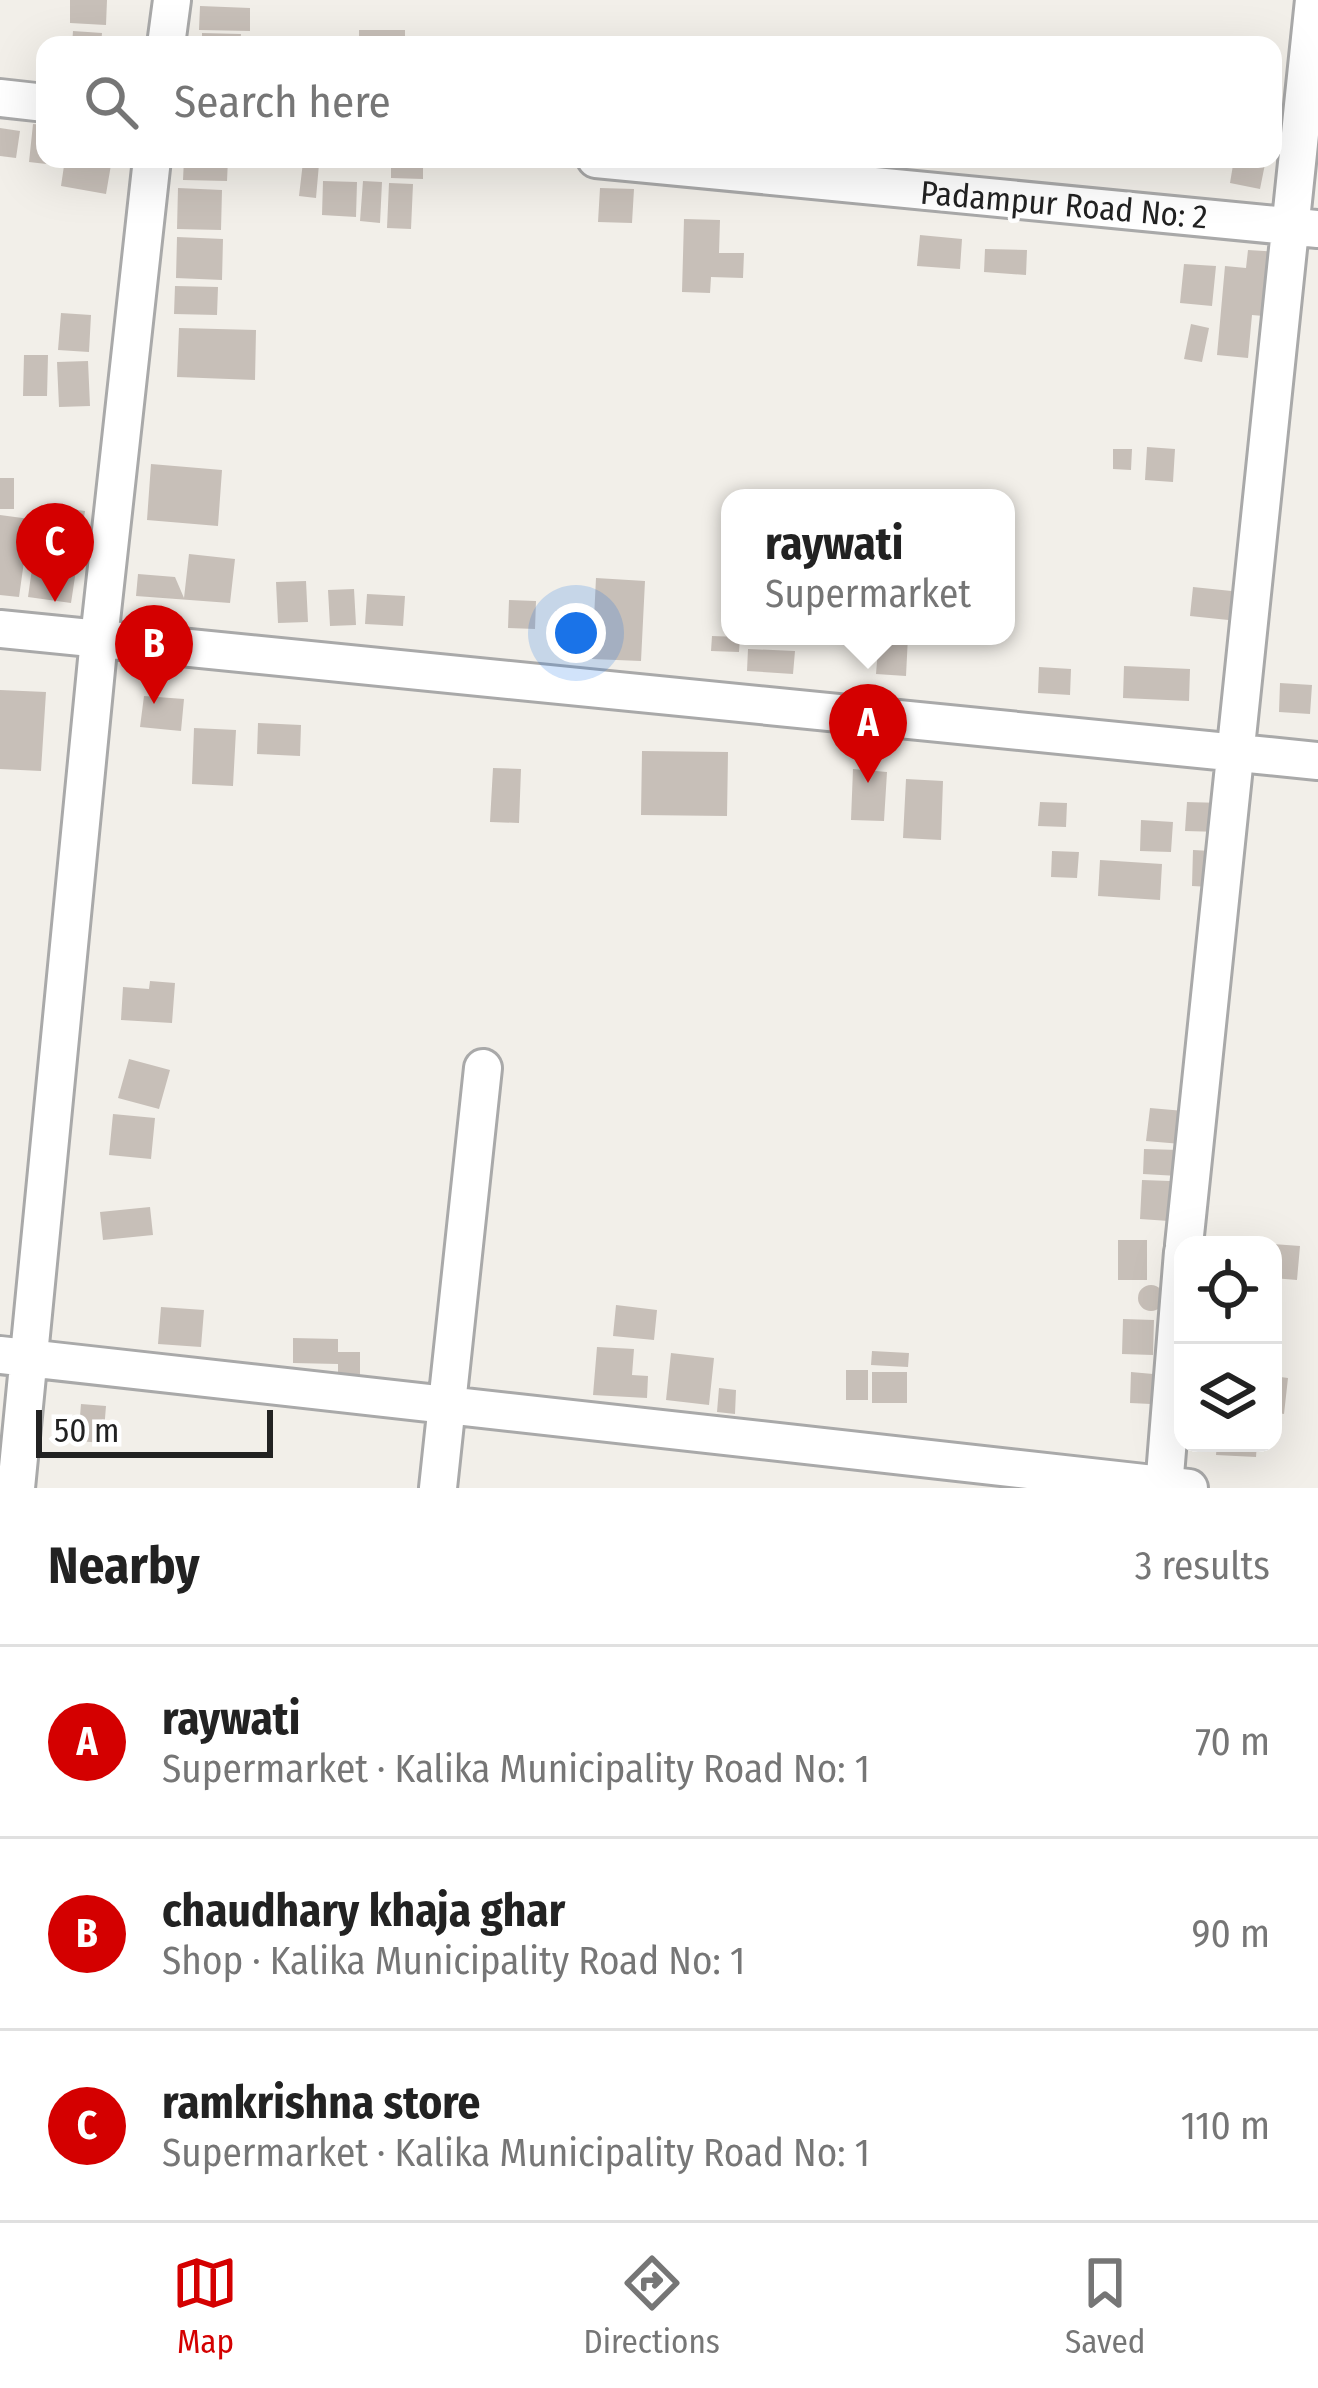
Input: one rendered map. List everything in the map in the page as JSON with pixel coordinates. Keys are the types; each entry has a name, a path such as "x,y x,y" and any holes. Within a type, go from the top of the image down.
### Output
{"street":[{"path":"167,36 172,0"},
{"path":"1184,1236 1232,752 1303,227 1314,0"},
{"path":"0,98 36,103"},
{"path":"16,1488 16,1356 151,168"},
{"name":"Padampur Road No: 2","path":"690,168 1303,227"},
{"path":"0,629 1318,761"},
{"path":"438,1488 483,1068"},
{"path":"16,1356 1172,1487 1179,1344"}],"building":[{"path":"70,0 107,0 106,25 70,23"},
{"path":"200,6 250,8 250,31 199,30"},
{"path":"359,30 405,30 405,36 359,36"},
{"path":"73,31 102,33 102,36 73,36"},
{"path":"202,33 241,34 241,36"},
{"path":"33,124 36,124 36,163 29,162"},
{"path":"0,128 20,131 16,158 0,156"},
{"path":"64,168 110,168 106,194 61,186"},
{"path":"184,168 228,168 227,181 183,180"},
{"path":"302,168 319,168 316,198 299,196"},
{"path":"391,168 423,168 423,179 391,178"},
{"path":"1232,168 1264,168 1260,189 1230,183"},
{"path":"323,181 357,182 356,217 322,215"},
{"path":"363,181 382,182 380,223 360,221"},
{"path":"389,183 413,184 411,229 387,228"},
{"path":"178,188 222,190 221,230 177,229"},
{"path":"600,188 634,189 632,223 598,222"},
{"path":"684,219 720,220 719,253 744,253 743,278 711,277 710,293 682,292"},
{"path":"920,235 962,239 960,269 917,266"},
{"path":"177,237 223,239 222,280 176,278"},
{"path":"985,249 1027,250 1026,275 984,272"},
{"path":"1248,250 1280,252 1275,317 1252,315 1248,358 1217,355 1225,266 1246,268"},
{"path":"1184,264 1216,266 1212,306 1180,303"},
{"path":"175,286 218,287 217,315 174,314"},
{"path":"61,313 91,315 89,352 58,350"},
{"path":"1191,324 1209,328 1202,362 1184,359"},
{"path":"179,328 256,330 255,380 177,377"},
{"path":"24,355 48,355 47,396 23,396"},
{"path":"88,361 90,406 59,407 57,362"},
{"path":"1147,447 1175,449 1173,482 1145,480"},
{"path":"1113,449 1132,449 1131,470 1113,469"},
{"path":"151,464 222,470 218,526 147,520"},
{"path":"0,478 14,478 14,509 0,509"},
{"path":"41,505 85,511 71,603 28,597"},
{"path":"0,515 30,519 19,597 0,595"},
{"path":"189,554 235,559 230,603 136,596 138,574 175,577 184,598"},
{"path":"596,578 645,581 641,661 592,659"},
{"path":"306,581 308,622 278,623 276,582"},
{"path":"1193,587 1241,592 1238,621 1190,616"},
{"path":"354,589 356,625 330,626 328,590"},
{"path":"367,594 405,596 403,626 365,624"},
{"path":"509,600 536,601 535,629 508,628"},
{"path":"556,610 590,611 588,653 554,651"},
{"path":"712,636 721,636 721,645 739,645 739,652 711,651"},
{"path":"878,645 908,645 906,676 876,674"},
{"path":"748,649 795,651 793,674 747,671"},
{"path":"1124,666 1190,669 1189,701 1123,698"},
{"path":"1039,667 1071,669 1070,695 1038,693"},
{"path":"1280,683 1312,685 1310,714 1279,712"},
{"path":"0,690 46,692 41,771 0,769"},
{"path":"144,696 184,699 181,731 140,727"},
{"path":"258,723 301,725 300,756 257,754"},
{"path":"194,728 236,730 233,786 192,784"},
{"path":"642,751 728,752 727,816 641,815"},
{"path":"493,768 521,769 519,823 490,822"},
{"path":"853,769 887,772 884,821 851,820"},
{"path":"906,779 943,781 941,840 903,838"},
{"path":"1040,802 1067,803 1066,827 1038,826"},
{"path":"1187,802 1223,803 1221,832 1185,831"},
{"path":"1141,820 1173,822 1171,852 1140,851"},
{"path":"1193,850 1212,851 1211,887 1192,886"},
{"path":"1052,851 1079,852 1077,878 1051,877"},
{"path":"1100,860 1162,864 1160,900 1098,896"},
{"path":"150,981 175,983 172,1023 121,1020 123,987 149,989"},
{"path":"129,1059 170,1070 159,1109 118,1098"},
{"path":"1150,1108 1184,1111 1181,1144 1146,1141"},
{"path":"113,1114 155,1118 151,1159 109,1155"},
{"path":"1144,1149 1179,1150 1178,1176 1143,1174"},
{"path":"1142,1180 1170,1181 1169,1221 1140,1219"},
{"path":"150,1207 153,1235 103,1240 100,1212"},
{"path":"1118,1240 1147,1240 1147,1280 1118,1280"},
{"path":"1282,1245 1300,1246 1297,1280 1282,1279"},
{"path":"1151,1285 1164,1298 1151,1311 1138,1298"},
{"path":"616,1305 657,1310 654,1340 613,1336"},
{"path":"161,1307 204,1310 201,1347 158,1344"},
{"path":"1123,1319 1154,1320 1153,1355 1122,1354"},
{"path":"293,1338 338,1339 338,1352 360,1352 360,1379 338,1379 338,1364 293,1363"},
{"path":"597,1347 634,1349 632,1375 648,1376 647,1398 593,1395"},
{"path":"872,1351 909,1353 908,1367 871,1365"},
{"path":"671,1353 714,1358 709,1405 666,1400"},
{"path":"846,1370 868,1370 868,1400 846,1400"},
{"path":"872,1372 907,1372 907,1403 872,1403"},
{"path":"1131,1372 1153,1374 1151,1404 1130,1403"},
{"path":"1282,1377 1288,1378 1282,1414"},
{"path":"719,1388 736,1390 735,1414 717,1412"},
{"path":"81,1404 106,1406 103,1443 78,1441"},
{"path":"1216,1452 1256,1452 1256,1457"}],"place":[{"name":"ramkrishna store","path":"55,602"},
{"name":"chaudhary khaja ghar","path":"154,704"},
{"name":"raywati","path":"868,783"}]}
